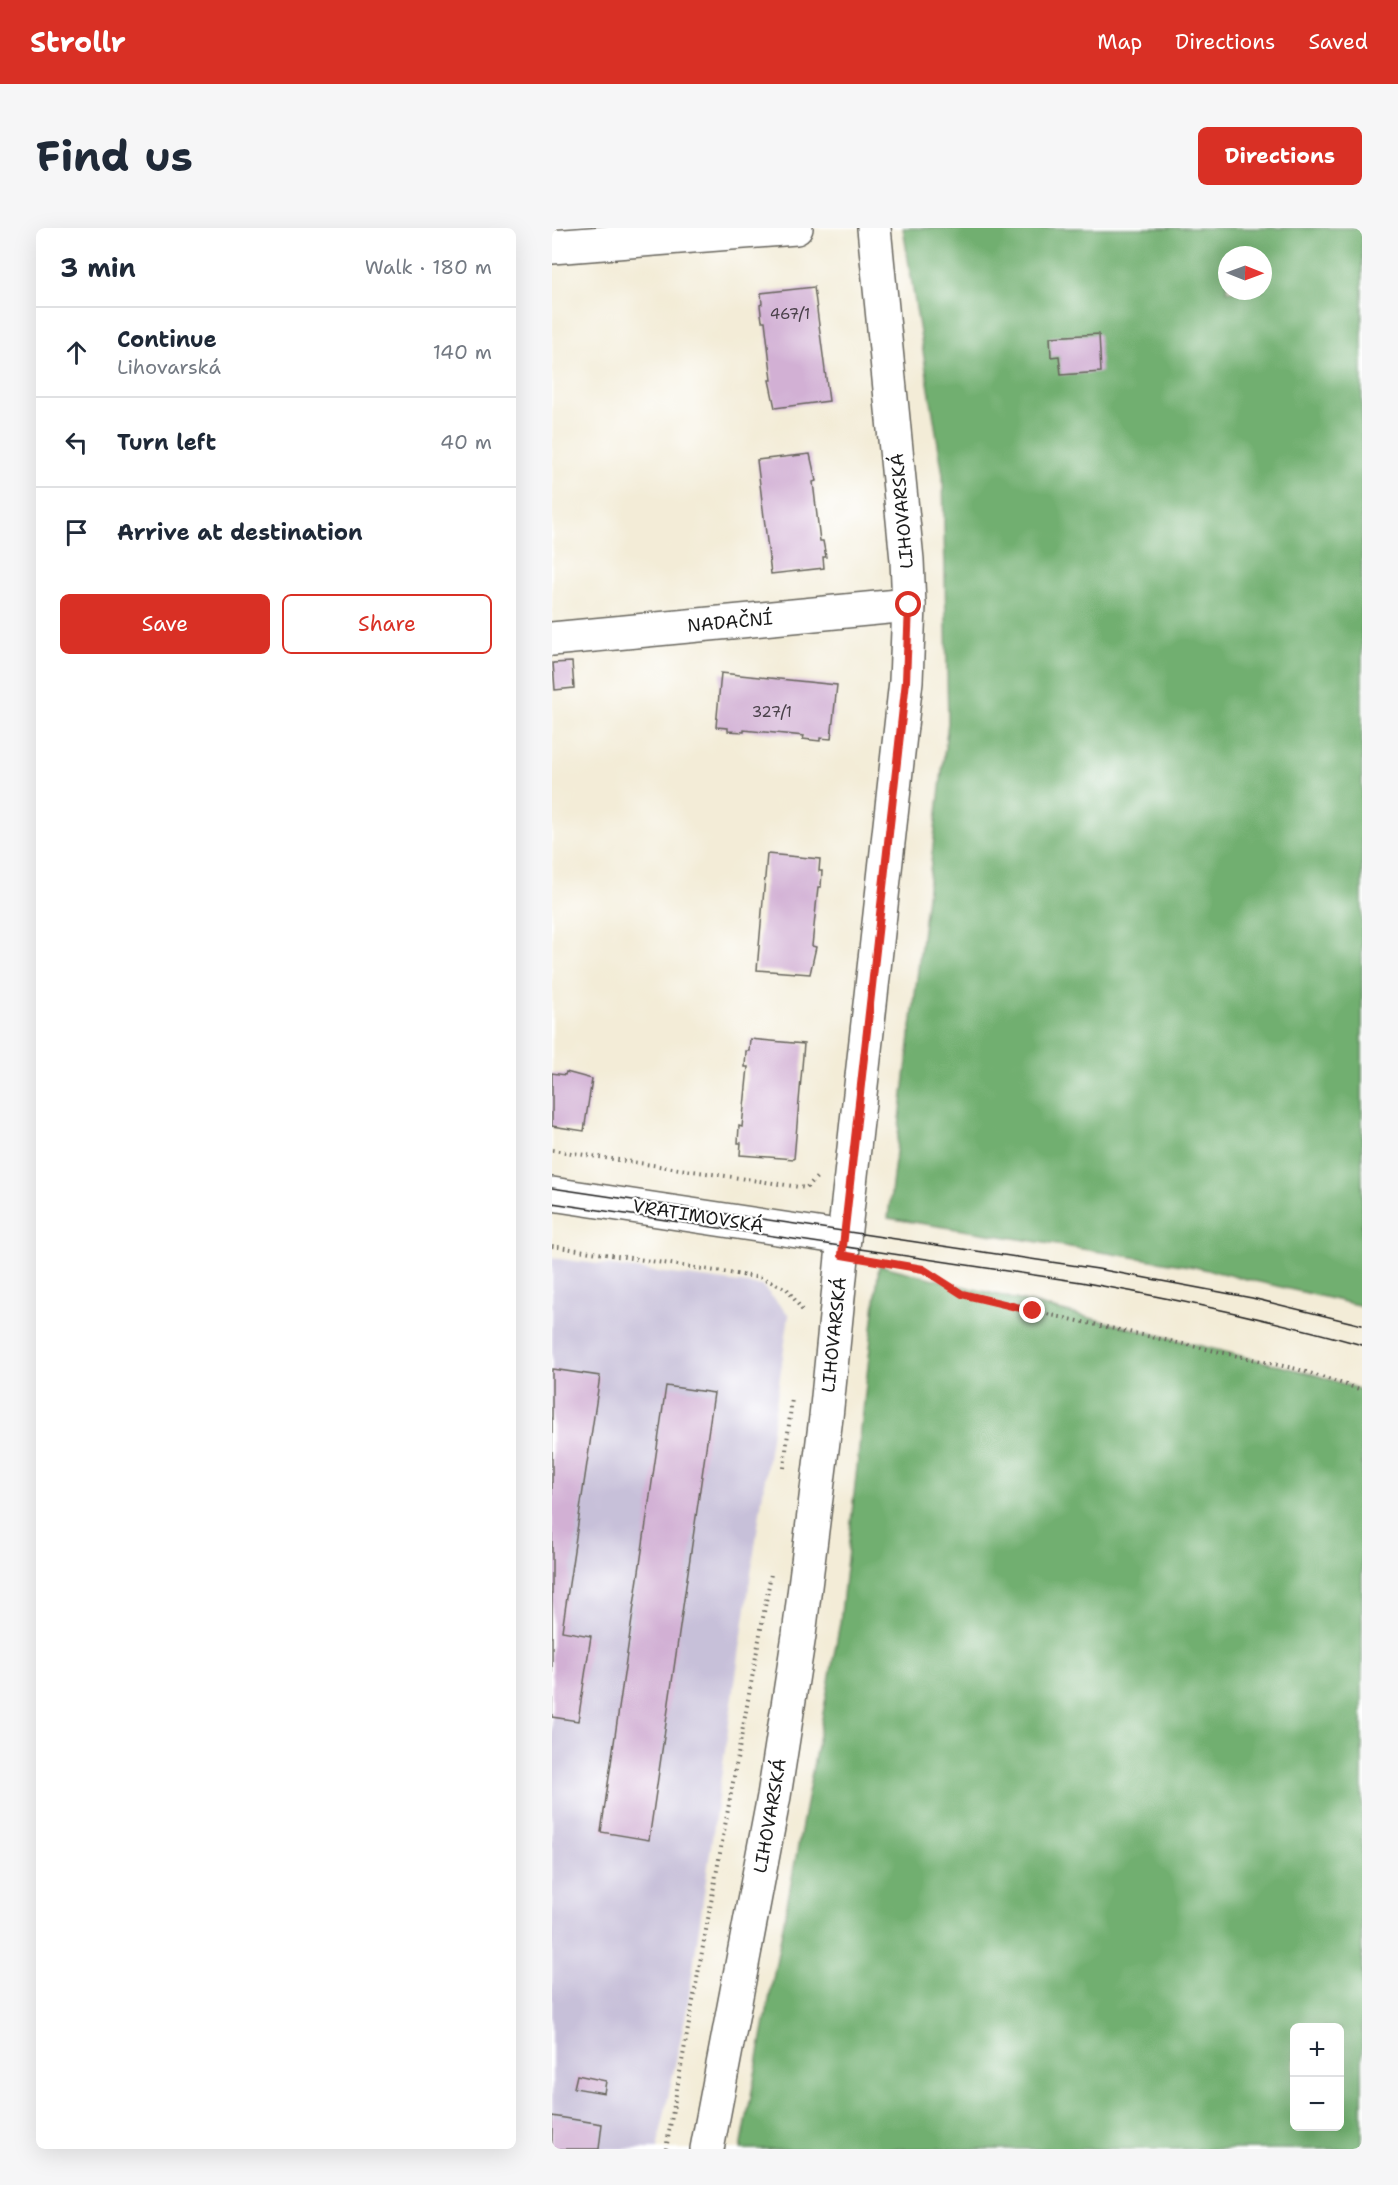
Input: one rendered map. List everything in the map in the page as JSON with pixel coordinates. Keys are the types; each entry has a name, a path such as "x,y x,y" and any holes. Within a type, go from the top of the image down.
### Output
{"street":[{"path":"552,247 796,228"},
{"name":"LIHOVARSKÁ","path":"707,2149 772,1808 799,1635 826,1417 906,681 909,605 904,516 874,228"},
{"name":"NADAČNÍ","path":"552,639 909,605"},
{"name":"VRATIMOVSKÁ","path":"552,1194 843,1247"}],"path":[{"path":"552,1150 806,1188 819,1175"},
{"path":"552,1246 762,1278 787,1289 803,1310 801,1322"},
{"path":"843,1247 923,1269 962,1294 1297,1369 1362,1390"},
{"path":"783,1475 793,1392"},
{"path":"666,2149 772,1569"}],"shaded area":[{"path":"552,1258 762,1286 789,1315 687,2009 657,2149 552,2149"}],"green space":[{"path":"903,228 1362,228 1362,1306 1195,1267 888,1218 948,722 943,475"},
{"path":"879,1265 1313,1374 1362,1390 1362,2149 741,2149 840,1623"}],"building":[{"path":"814,287 829,401 775,408 769,380 772,380 765,321 762,321 761,293"},
{"path":"1099,334 1101,372 1061,375 1059,356 1051,357 1050,337"},
{"path":"810,454 816,481 813,482 820,541 823,541 826,557 823,557 824,568 771,574 757,460"},
{"path":"572,662 574,688 555,690 553,663"},
{"path":"721,673 837,685 831,739 820,738 820,741 803,739 804,736 744,730 744,732 728,731 728,728 716,727"},
{"path":"767,854 820,859 821,887 818,887 812,946 816,947 810,974 757,970"},
{"path":"750,1039 804,1044 794,1159 740,1155 739,1126 742,1127 748,1067 745,1067 746,1051 749,1051"},
{"path":"566,1072 592,1079 584,1131 552,1126 552,1073 565,1075"},
{"path":"552,1369 600,1376 562,1631 591,1636 578,1721 552,1717"},
{"path":"666,1386 714,1393 649,1840 601,1832"},
{"path":"577,2075 606,2081 604,2093 574,2088"},
{"path":"552,2116 602,2124 599,2149 552,2149"}],"tram line":[{"path":"552,1188 1098,1269 1252,1298 1362,1325"},
{"path":"552,1203 1081,1282 1222,1310 1362,1345"}],"route":[{"path":"909,605 906,681 842,1255 923,1269 962,1294 1033,1311"}]}
